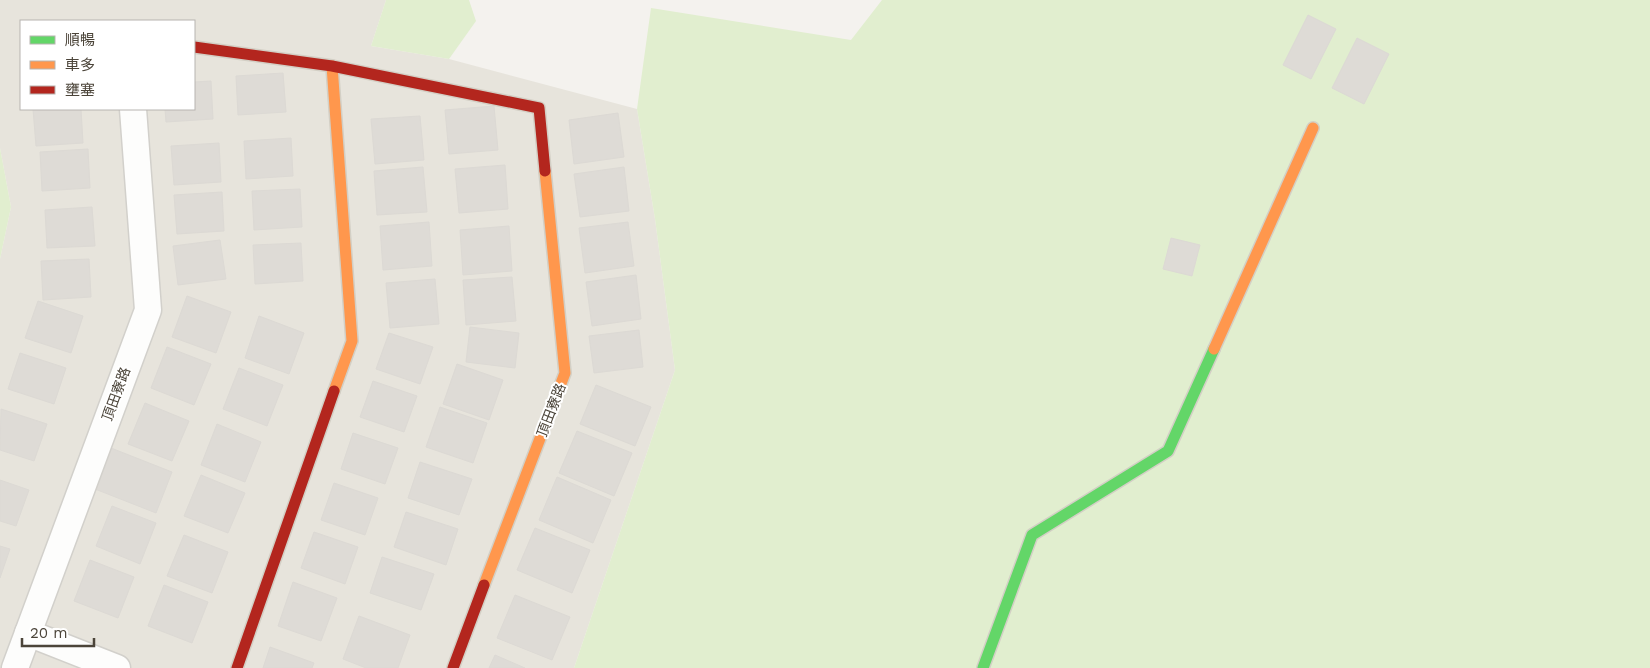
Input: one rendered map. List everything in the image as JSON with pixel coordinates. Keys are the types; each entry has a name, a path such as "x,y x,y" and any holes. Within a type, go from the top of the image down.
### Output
{"street":[{"path":"195,46 332,66 352,341 237,668"},
{"name":"頂田寮路","path":"332,66 539,108 565,373 453,668"},
{"name":"頂田寮路","path":"15,668 148,310 133,110"},
{"path":"983,668 1032,535 1168,451 1313,128"},
{"path":"28,633 117,668"}],"shaded area":[{"path":"0,0 386,0 371,46 449,59 637,109 655,219 675,370 574,668 0,668 0,259 11,207 0,148"}],"green space":[{"path":"386,0 469,0 476,21 449,59 371,46"},
{"path":"882,0 1650,0 1650,668 574,668 675,370 655,219 637,109 651,8 851,40"},
{"path":"0,148 11,207 0,259"}],"building":[{"path":"1308,15 1336,29 1311,79 1283,65"},
{"path":"1357,38 1389,54 1364,104 1332,88"},
{"path":"283,73 286,112 238,115 236,76"},
{"path":"211,81 213,119 166,122 165,110 195,110 195,82"},
{"path":"494,106 498,150 449,154 445,110"},
{"path":"33,110 81,110 83,143 36,146"},
{"path":"618,113 624,157 574,164 569,120"},
{"path":"420,116 424,160 375,164 371,119"},
{"path":"291,138 293,176 246,179 244,141"},
{"path":"219,143 221,182 174,185 171,146"},
{"path":"88,149 90,188 42,191 40,152"},
{"path":"505,165 508,209 459,213 455,169"},
{"path":"423,167 427,212 377,215 374,171"},
{"path":"624,167 629,211 580,217 574,174"},
{"path":"300,189 302,227 254,230 252,191"},
{"path":"222,192 224,231 177,234 174,195"},
{"path":"92,207 95,246 47,248 45,210"},
{"path":"429,222 432,266 383,270 380,226"},
{"path":"628,222 634,266 585,273 579,228"},
{"path":"509,226 512,271 463,275 460,230"},
{"path":"1171,238 1200,245 1192,276 1163,269"},
{"path":"220,240 226,279 178,285 173,246"},
{"path":"301,243 303,281 255,284 253,245"},
{"path":"89,259 91,297 43,300 41,261"},
{"path":"636,275 641,319 592,326 586,282"},
{"path":"512,277 516,321 466,325 463,280"},
{"path":"435,279 439,324 390,328 386,283"},
{"path":"187,296 231,312 216,353 172,337"},
{"path":"38,301 83,316 71,353 25,338"},
{"path":"259,316 304,333 289,374 245,358"},
{"path":"470,327 519,333 515,368 466,362"},
{"path":"639,330 643,367 594,373 589,336"},
{"path":"389,333 433,347 420,384 376,369"},
{"path":"167,347 211,364 194,405 151,388"},
{"path":"20,353 66,368 54,404 8,389"},
{"path":"457,364 503,380 489,420 443,404"},
{"path":"239,368 283,385 267,426 223,409"},
{"path":"373,381 417,396 404,432 360,417"},
{"path":"596,385 651,407 635,446 580,424"},
{"path":"145,403 189,421 172,461 128,444"},
{"path":"440,407 487,423 473,463 426,447"},
{"path":"1,409 47,424 34,461 0,450"},
{"path":"217,424 261,442 245,482 201,465"},
{"path":"577,431 632,453 614,496 559,473"},
{"path":"353,433 398,448 385,484 341,469"},
{"path":"111,448 172,472 156,513 95,489"},
{"path":"420,462 472,479 459,515 408,498"},
{"path":"201,475 245,493 228,533 184,516"},
{"path":"557,477 611,500 593,543 539,520"},
{"path":"0,480 29,490 16,526 0,521"},
{"path":"334,483 378,498 365,535 321,520"},
{"path":"112,506 156,523 140,564 96,546"},
{"path":"406,512 458,529 446,565 394,547"},
{"path":"535,528 590,550 572,593 517,570"},
{"path":"314,532 358,547 345,584 301,568"},
{"path":"184,535 228,552 212,593 167,576"},
{"path":"0,546 10,549 0,578"},
{"path":"382,557 434,574 421,610 370,593"},
{"path":"90,560 134,577 118,618 74,601"},
{"path":"293,582 337,598 321,641 278,626"},
{"path":"164,585 208,602 192,643 148,626"},
{"path":"515,595 570,617 552,660 497,638"},
{"path":"359,616 410,635 398,668 366,668 343,659"},
{"path":"270,647 314,663 312,668 263,668"},
{"path":"495,655 525,668 489,668"}],"traffic: fast":[{"path":"983,668 1032,535 1168,451 1214,349"}],"traffic: slow":[{"path":"332,66 352,341 334,391"},
{"path":"1214,349 1313,128"},
{"path":"484,585 565,373 545,171"}],"traffic: jam":[{"path":"195,47 332,66 539,108 545,171"},
{"path":"237,668 334,391"},
{"path":"453,668 484,585"}]}
